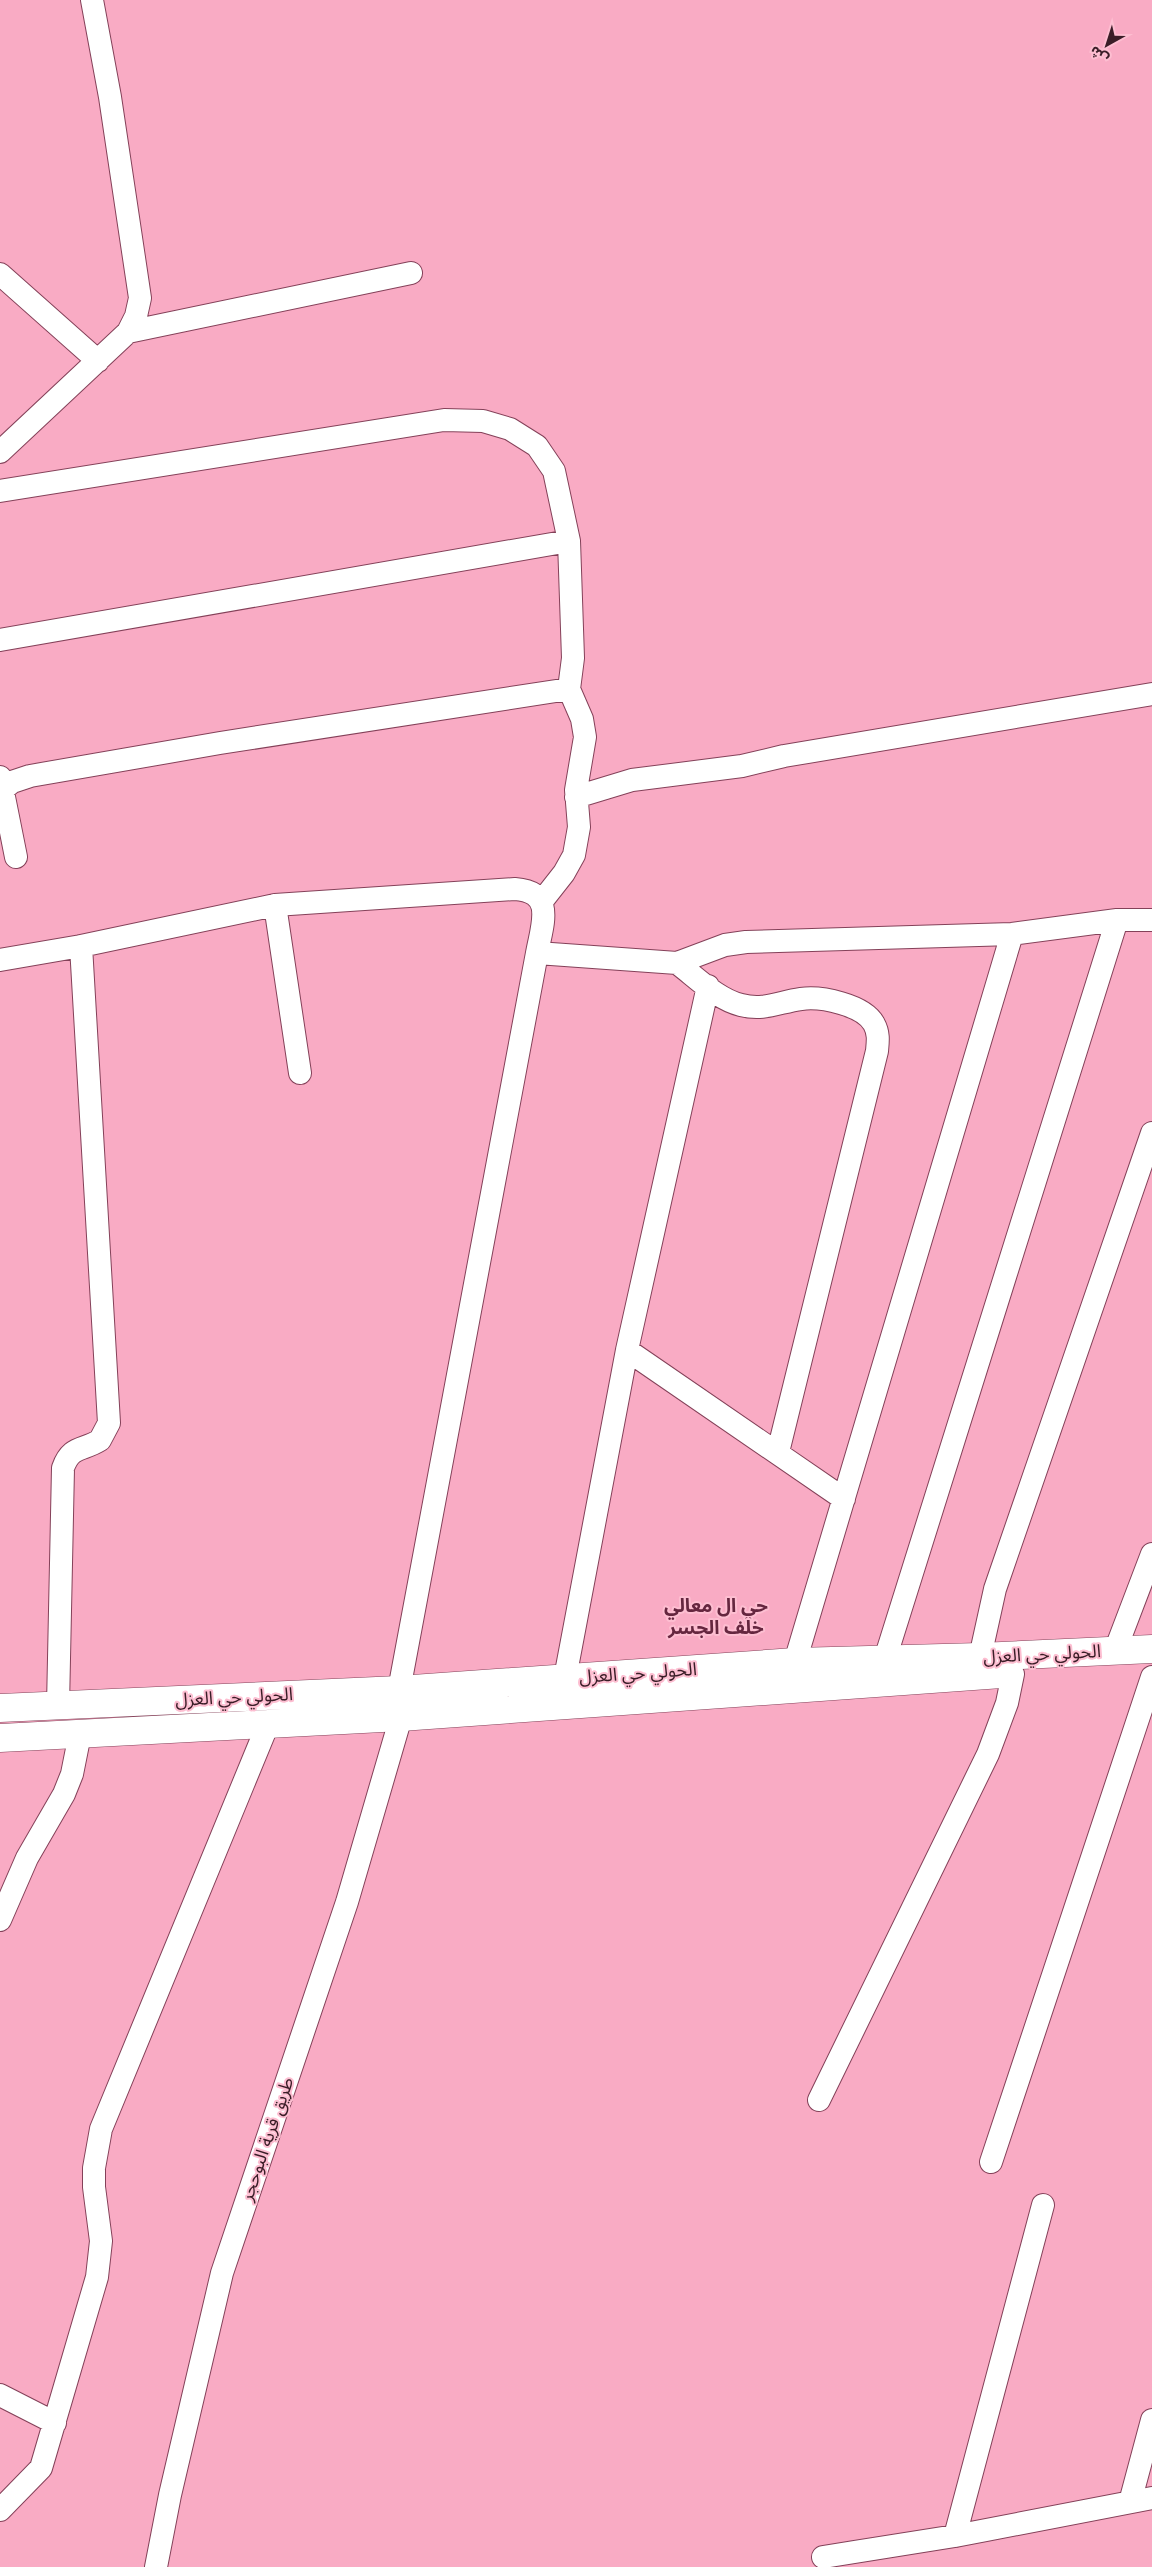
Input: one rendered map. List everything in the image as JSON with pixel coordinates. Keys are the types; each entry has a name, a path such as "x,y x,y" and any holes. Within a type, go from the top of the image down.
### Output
{"highway":[{"path":"1115,1651 1152,1649"},
{"name":"الحولي حي العزل","path":"0,1708 399,1690 795,1662 980,1658 1115,1651"},
{"name":"الحولي حي العزل","path":"0,1738 401,1717 1013,1674 1089,1663 1115,1651"}],"street":[{"path":"0,452 128,332 136,316 140,298 110,97 92,0"},
{"path":"128,332 410,273"},
{"path":"0,274 98,361"},
{"path":"0,492 444,420 464,419 483,421 510,429 537,446 554,471 569,541 573,658 569,689 585,728 576,797 579,827 574,855 564,873 542,901"},
{"path":"0,640 569,541"},
{"path":"16,857 1,786 18,779 220,743 569,689"},
{"path":"576,797 632,780 742,766 784,756 1152,694"},
{"path":"0,960 82,946 275,905 515,889 535,893 542,901 544,910 537,953 399,1690"},
{"path":"275,905 300,1073"},
{"path":"537,953 677,963 725,945 746,942 1012,934 1117,920 1152,920"},
{"path":"885,1659 1117,920"},
{"path":"795,1662 1012,934"},
{"path":"58,1706 63,1468 66,1458 73,1451 100,1440 109,1423 82,946"},
{"path":"677,963 730,1001 751,1007 775,1006 802,999 833,1001 864,1013 874,1023 879,1036 778,1452"},
{"path":"565,1678 628,1350 708,986"},
{"path":"980,1658 995,1588 1152,1133"},
{"path":"628,1350 844,1499"},
{"path":"1115,1651 1152,1554"},
{"path":"820,2100 988,1754 1008,1703 1013,1674"},
{"path":"991,2162 1152,1677"},
{"name":"طريق قرية البوحجر","path":"156,2567 170,2495 222,2274 347,1902 401,1717"},
{"path":"0,2510 40,2468 55,2423 100,2259 100,2223 94,2186 94,2168 101,2129 268,1724"},
{"path":"0,1920 27,1858 64,1794 72,1774 80,1734"},
{"path":"955,2536 1043,2205"},
{"path":"0,2395 55,2423"},
{"path":"1130,2502 1152,2420"},
{"path":"823,2557 955,2536 1152,2498"}],"district":[{"name":"حي ال معالي خلف الجسر","path":"716,1616"}]}
